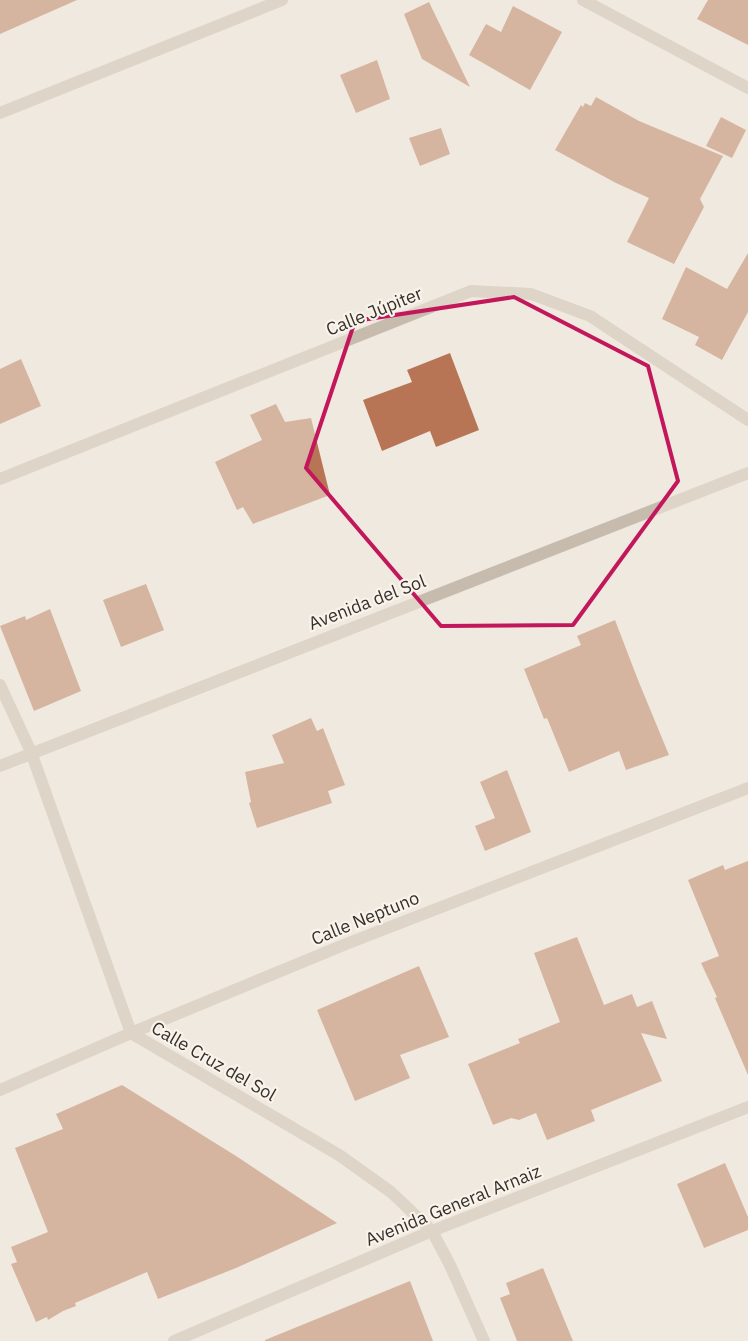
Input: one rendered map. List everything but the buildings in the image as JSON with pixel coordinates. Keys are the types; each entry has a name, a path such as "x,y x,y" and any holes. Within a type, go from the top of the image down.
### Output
{"street":[{"path":"0,113 282,0"},
{"path":"583,0 748,88"},
{"name":"Calle Júpiter","path":"0,479 471,291 531,294 590,316 748,420"},
{"name":"Avenida del Sol","path":"0,766 31,752 748,473"},
{"name":"Calle Cruz del Sol","path":"0,685 31,752 131,1033 340,1155 391,1192 432,1231 450,1265 484,1341"},
{"name":"Calle Neptuno","path":"0,1090 131,1033 346,944 748,788"},
{"name":"Avenida General Arnaiz","path":"174,1341 432,1231 748,1107"}],"highlighted area":[{"path":"514,297 648,366 678,481 573,625 441,626 306,468 355,321"}]}
